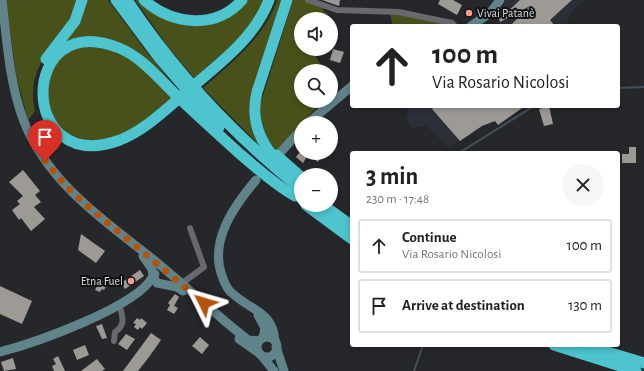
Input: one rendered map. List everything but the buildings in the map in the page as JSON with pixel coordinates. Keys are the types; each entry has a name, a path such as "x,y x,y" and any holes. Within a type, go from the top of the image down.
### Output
{"highway":[{"path":"82,0 75,21 47,58 37,80 36,104 42,119 50,131 61,141 76,148 92,150 110,149 121,146 142,135 205,79 245,38 260,18 269,0"},
{"path":"116,0 146,42 195,101 255,163 294,191"},
{"path":"127,0 167,53 216,110 263,156 294,190"},
{"path":"144,0 169,15 182,19 200,21 222,16 242,0"},
{"path":"205,79 233,58 255,35 266,21 275,0"},
{"path":"287,0 257,92 254,118 260,137 266,148 278,162 294,176"},
{"path":"290,0 259,93 257,112 260,130 264,140 294,171"},
{"path":"172,108 126,137 106,143 84,144 64,136 50,122 42,102 43,81 52,62 61,53 73,45 100,42 122,49 145,66 205,123 277,186 294,193"},
{"path":"315,212 350,238"},
{"path":"332,212 350,225"},
{"path":"560,347 636,371"},
{"path":"591,347 644,363"}],"main road":[{"path":"2,0 13,83 24,120 34,142 50,169 66,186 132,244 149,256 248,340 269,338 276,344"},
{"path":"474,24 490,13 500,0"},
{"path":"316,116 350,88"},
{"path":"279,154 294,138"},
{"path":"256,180 239,201 232,213 220,244 218,254 220,272 231,293 268,319 273,328 284,371"},
{"path":"132,244 148,262 157,283 171,285 181,289 244,344 260,354 272,356 276,344"},
{"path":"122,302 150,283 157,271 164,270"},
{"path":"0,352 90,319 122,302 164,285"},
{"path":"253,309 264,325 261,339 257,347 260,354 274,371"}],"street":[{"path":"308,0 337,10 409,13 453,24"},
{"path":"181,284 204,267 190,228"},
{"path":"114,341 115,332 123,326 124,322 122,302"}],"shaded area":[{"path":"506,0 584,0 570,13 567,24 495,24 500,22 498,16"},
{"path":"408,108 522,108 498,125 494,121 482,126 449,148 427,126 412,128 407,120"}],"green space":[{"path":"6,0 80,0 74,15 48,52 35,77 33,93 35,111 28,120 16,74"},
{"path":"85,0 108,0 189,105 152,68 96,39 48,59"},
{"path":"135,0 139,0 194,24 244,0 266,0 242,36 195,79 169,48"},
{"path":"277,0 284,0 255,90 260,146 203,88 236,59 256,38 272,13"},
{"path":"293,0 305,0 322,7 324,12 294,12 294,56 316,56 320,64 294,64 294,108 317,108 308,116 294,116 294,132 276,151 264,130 260,105"},
{"path":"390,13 451,24 393,24"},
{"path":"81,46 101,46 134,61 173,98 156,114 124,135 92,141 69,135 51,117 46,83 56,62 64,55"}],"waterway":[{"path":"620,88 644,87"},
{"path":"462,151 531,108"},
{"path":"414,371 422,347"}],"place":[{"name":"Vivai Patanè","path":"469,13"},
{"name":"Etna Fuel","path":"131,281"}],"route":[{"path":"45,161 50,169 84,203 204,303"}]}
